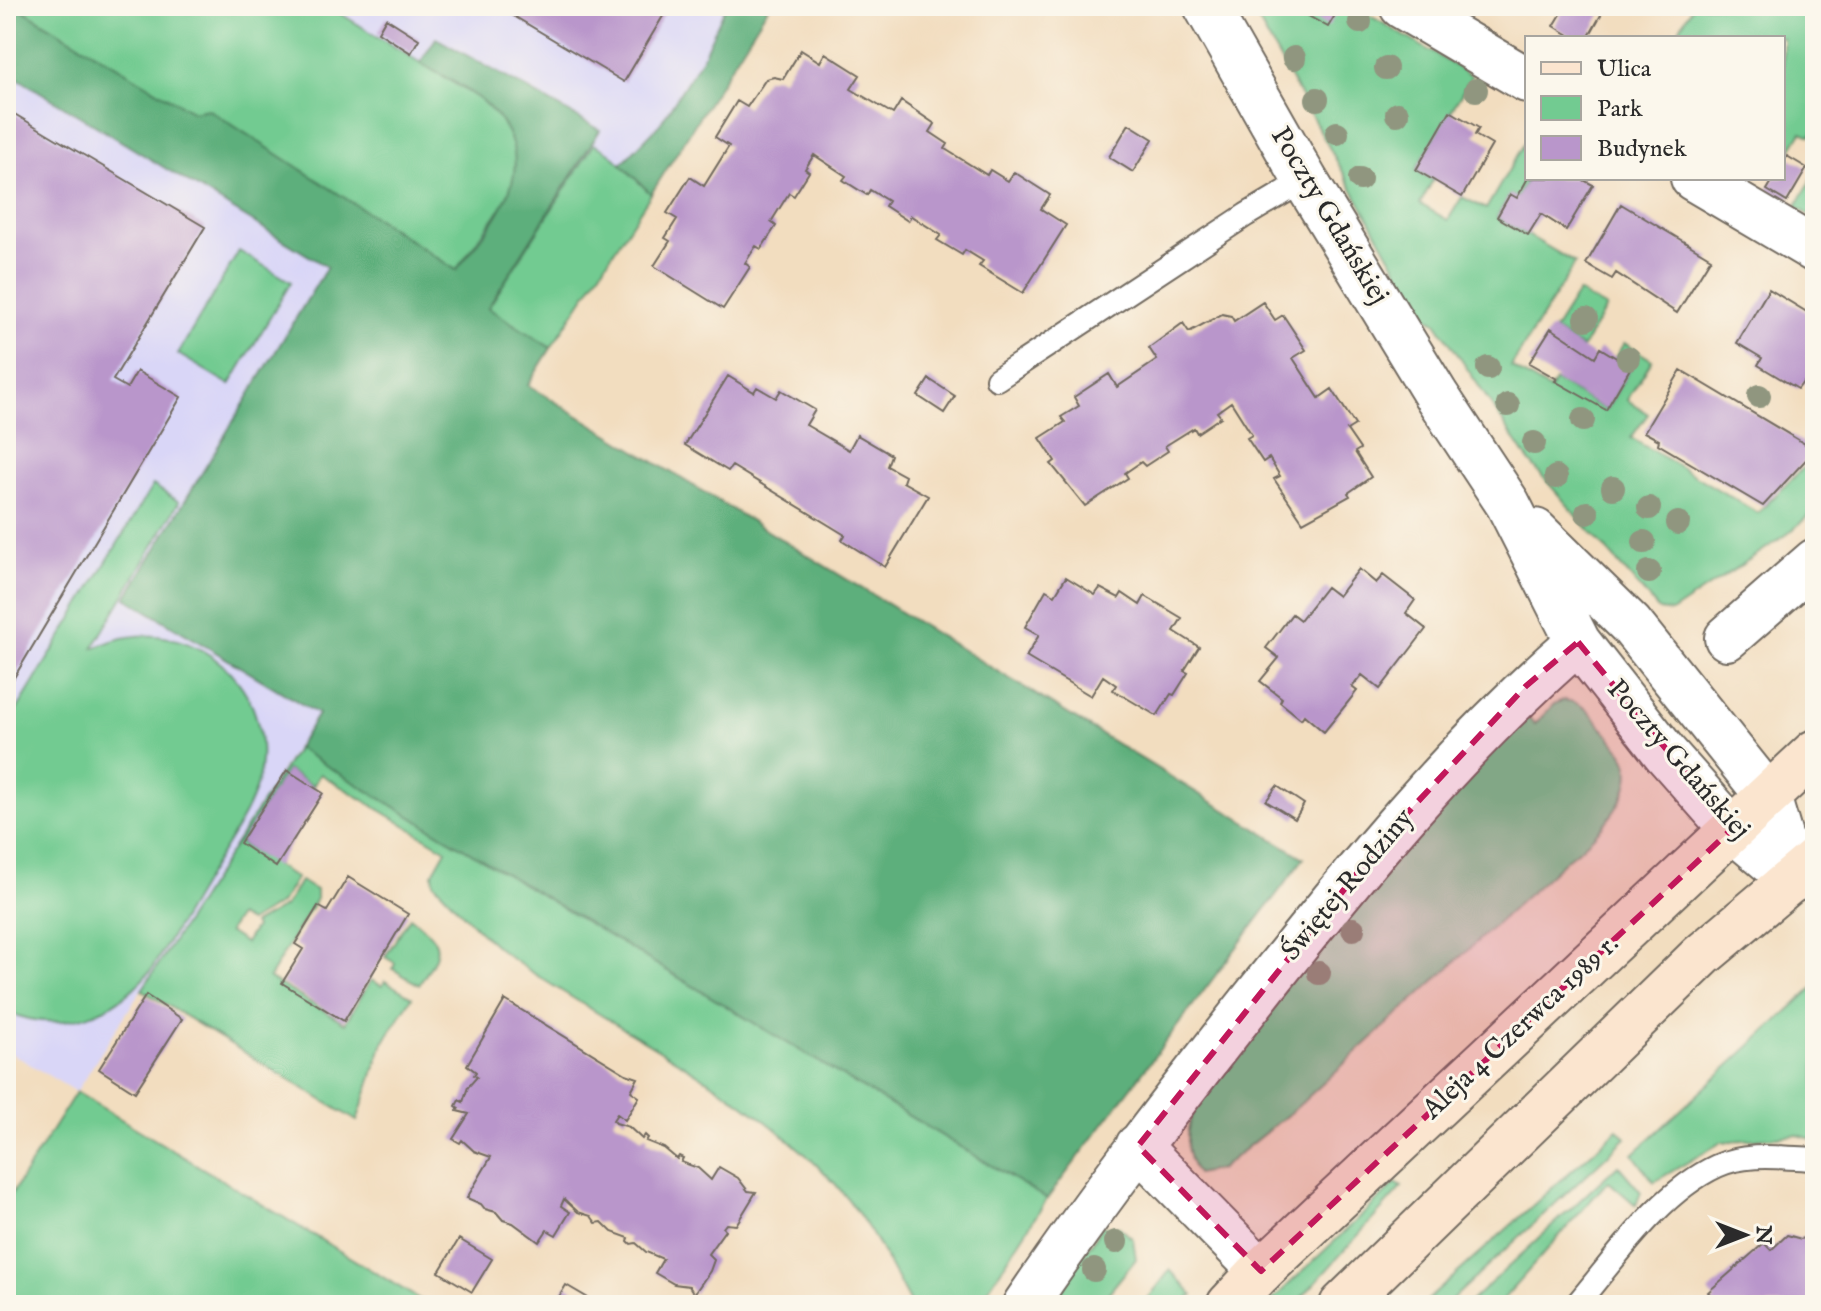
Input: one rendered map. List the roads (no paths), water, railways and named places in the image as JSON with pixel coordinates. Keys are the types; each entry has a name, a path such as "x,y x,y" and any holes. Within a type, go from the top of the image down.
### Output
{"main road":[{"name":"Aleja 4 Czerwca 1989 r.","path":"1229,1305 1261,1271 1815,752"},
{"path":"1342,1305 1702,955 1804,870"}],"street":[{"name":"Poczty Gdańskiej","path":"1206,6 1305,180 1436,395 1508,504 1578,642 1672,761 1732,829 1804,870"},
{"path":"1402,6 1525,79"},
{"path":"1696,180 1815,250"},
{"name":"Poczty Gdańskiej","path":"1508,504 1631,625 1768,796 1804,870"},
{"path":"1727,638 1815,561"},
{"name":"Świętej Rodziny","path":"1025,1305 1138,1146 1343,886 1526,686 1578,642"},
{"path":"1138,1146 1261,1271"}],"lane":[{"path":"997,379 1246,215 1305,180"},
{"path":"1576,1305 1666,1200 1718,1166 1755,1157 1815,1159"}]}
